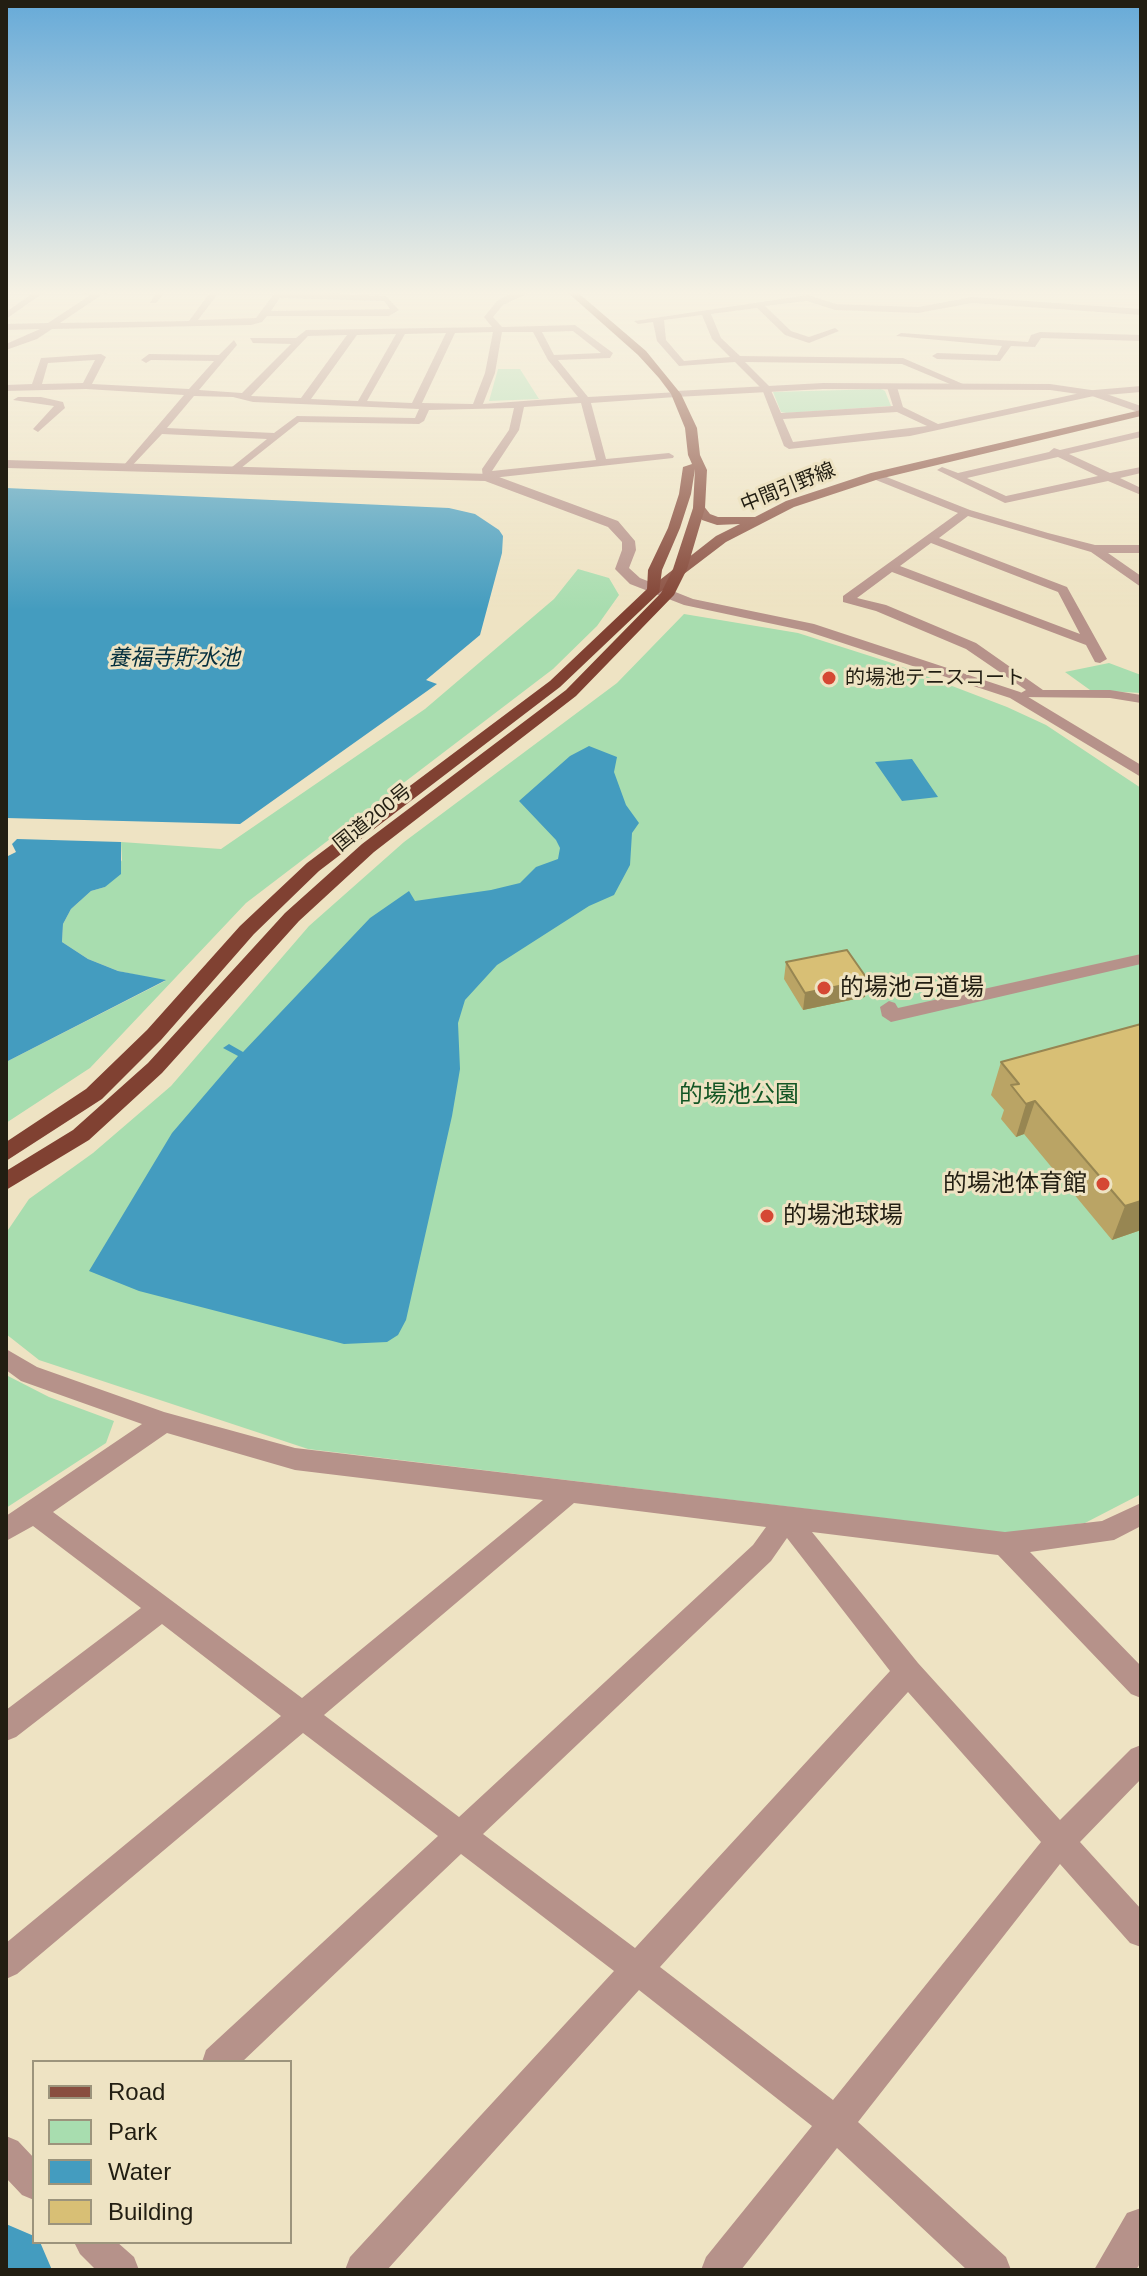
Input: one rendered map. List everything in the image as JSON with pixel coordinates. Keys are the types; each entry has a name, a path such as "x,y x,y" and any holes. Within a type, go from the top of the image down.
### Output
{"highway":[{"path":"677,397 691,428 694,455 701,470 699,508 680,569"},
{"path":"661,592 655,570 674,528 685,494 687,471 694,455"},
{"name":"国道200号","path":"6,1153 94,1094 247,930 313,867 555,684 661,592"},
{"name":"国道200号","path":"6,1182 81,1135 155,1068 292,917 368,848 571,693 661,592"}],"main road":[{"name":"中間引野線","path":"661,592 680,569 721,539 800,501 875,476 1141,411"},
{"name":"中間引野線","path":"661,592 797,515 892,483 1141,422"},
{"path":"699,508 706,517 717,521 738,522 765,516"}],"street":[{"path":"128,467 190,397"},
{"path":"247,397 360,405 477,407 618,397"},
{"path":"303,402 307,397"},
{"path":"360,405 364,397"},
{"path":"297,419 419,421 425,397"},
{"path":"477,407 481,397"},
{"path":"770,397 789,446 937,427 1075,397"},
{"path":"895,397 899,409"},
{"path":"1105,397 1141,411"},
{"path":"585,399 602,462"},
{"path":"6,400 41,400 59,404 60,408 38,429"},
{"path":"236,469 316,402"},
{"path":"487,477 487,469 514,430 520,404"},
{"path":"777,416 899,409 937,427"},
{"path":"160,431 278,436"},
{"path":"957,477 1141,434"},
{"path":"1043,446 1141,492"},
{"path":"487,477 500,472 669,456"},
{"path":"6,464 487,477 613,524 628,541 629,550 622,569 625,575 661,592 809,627 1015,695 1141,772"},
{"path":"942,470 1005,500 1141,470"},
{"path":"875,476 966,512 1095,549 1141,549"},
{"path":"966,512 847,599 881,608 971,646 1038,692"},
{"path":"929,538 1063,590 1100,659"},
{"path":"1095,549 1141,583"},
{"path":"891,567 1090,642"},
{"path":"1015,695 1038,692 1110,694 1141,699"},
{"path":"889,1007 891,1016 1141,959"},
{"path":"6,1358 29,1374 164,1422 295,1459 1005,1544 1105,1532 1141,1514"},
{"path":"6,1530 164,1422"},
{"path":"6,1963 571,1491"},
{"path":"34,1512 462,1835 834,2122 993,2270"},
{"path":"788,1517 808,1549 908,1672 1141,1932"},
{"path":"220,2060 762,1553 788,1517"},
{"path":"1005,1544 1141,1685"},
{"path":"6,1727 161,1609"},
{"path":"363,2270 908,1672"},
{"path":"719,2270 1060,1841 1141,1759"},
{"path":"6,2153 32,2181"},
{"path":"1113,2270 1141,2227"},
{"path":"94,2244 121,2270"}],"green space":[{"path":"490,397 539,399 489,401"},
{"path":"775,397 887,397 891,406 787,413 781,412"},
{"path":"578,569 609,578 619,595 597,626 553,669 246,903 90,1068 6,1123 6,1062 165,981 118,971 88,959 62,942 63,924 71,909 91,891 105,887 122,860 121,842 221,849 425,709 554,599"},
{"name":"的場池公園","path":"684,614 798,633 892,663 1046,725 1141,788 1141,1494 1085,1523 1007,1533 308,1449 39,1360 6,1334 6,1233 29,1199 93,1153 171,1086 309,926 404,842 617,683"},
{"path":"1109,663 1141,675 1141,693 1090,690 1065,672"},
{"path":"6,1375 49,1397 114,1421 106,1443 6,1508"}],"water":[{"name":"養福寺貯水池","path":"6,488 449,508 475,514 499,530 503,536 502,553 480,635 426,680 437,684 240,824 6,818"},
{"path":"589,746 617,757 614,772 626,805 639,823 632,833 630,865 614,895 589,906 497,965 465,1000 458,1023 460,1069 452,1116 406,1320 398,1335 387,1342 344,1344 139,1291 89,1271 172,1133 238,1056 223,1048 229,1044 243,1052 370,918 409,891 415,901 491,890 520,883 536,867 558,859 560,848 556,840 519,801 570,756"},
{"path":"912,759 938,797 902,801 875,762"},
{"path":"17,839 121,842 121,874 105,887 91,891 71,909 63,924 62,942 88,959 118,971 166,980 6,1062 6,857 16,852 12,844"}],"building":[{"path":"847,950 868,980 805,993 786,962"},
{"name":"的場池体育館","path":"1141,1024 1141,1201 1125,1206 1035,1101 1026,1104 1011,1085 1019,1084 1001,1062"}],"waterway":[{"path":"6,2265 11,2270"}],"place":[{"name":"的場池テニスコート","path":"829,678"},
{"name":"的場池弓道場","path":"824,988"},
{"name":"的場池体育館","path":"1103,1184"},
{"name":"的場池球場","path":"767,1216"}]}
